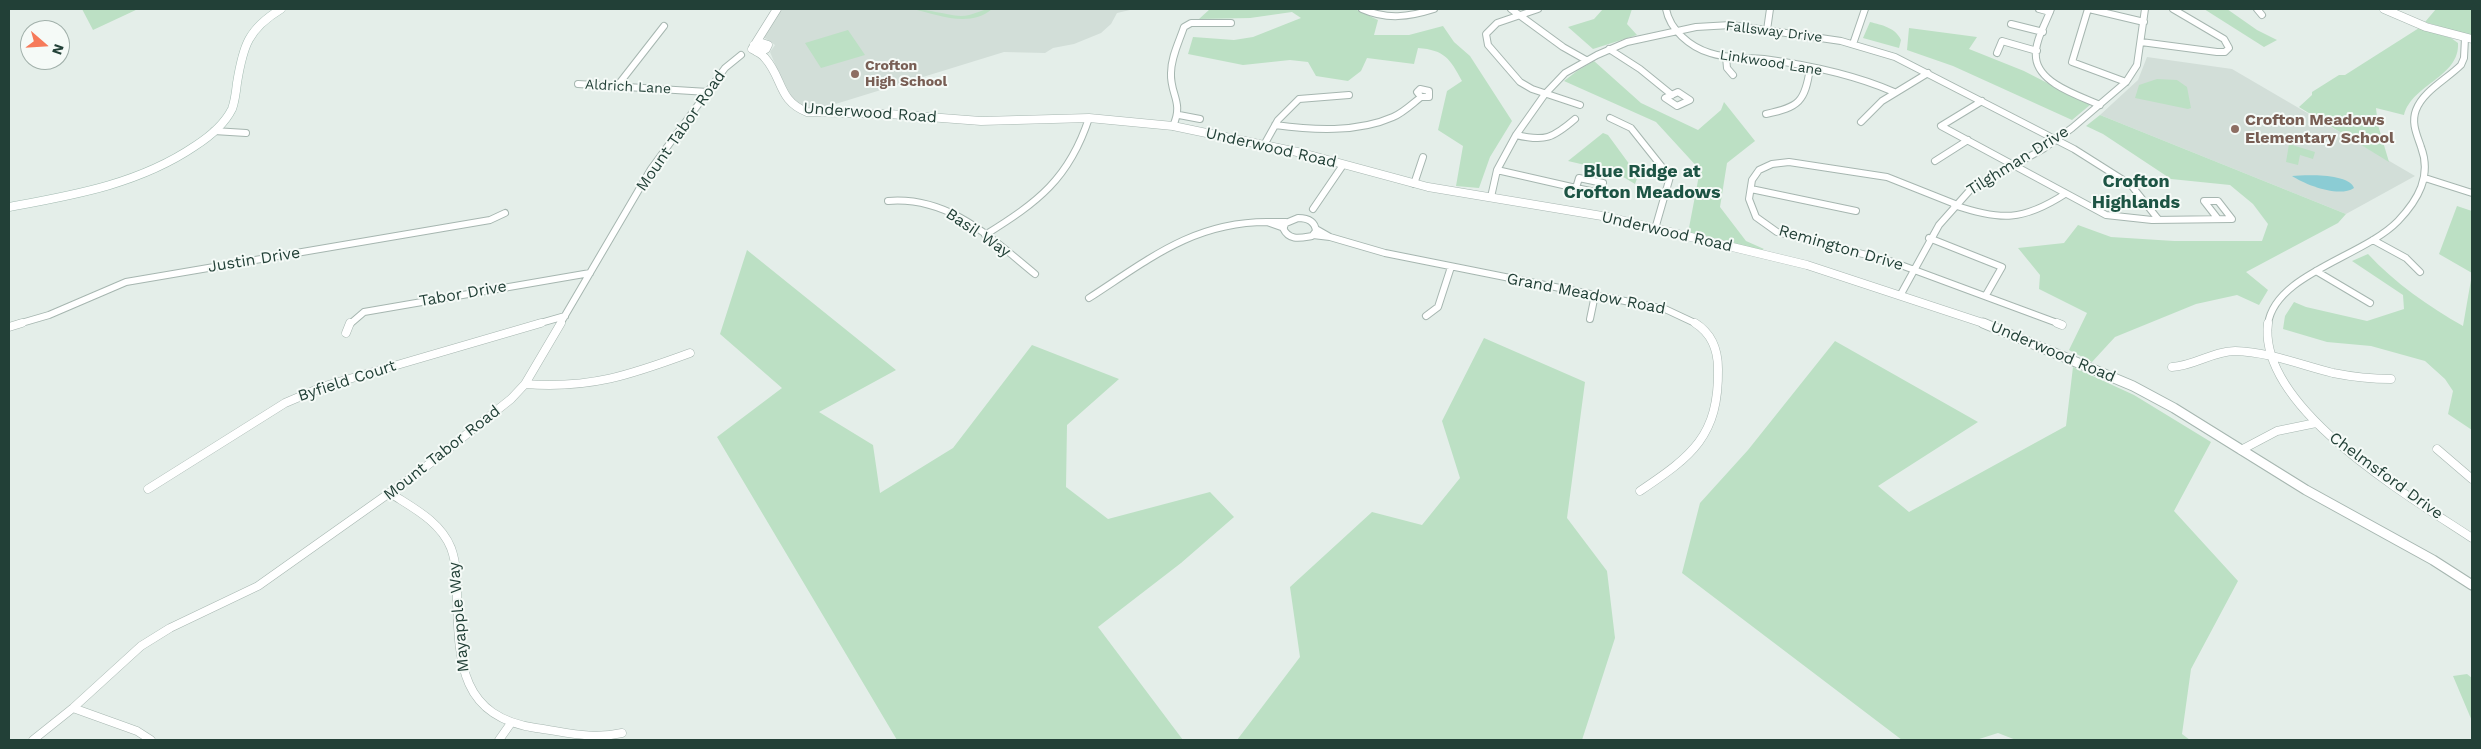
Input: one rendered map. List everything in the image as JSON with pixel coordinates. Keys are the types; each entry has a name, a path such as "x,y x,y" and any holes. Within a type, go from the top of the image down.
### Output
{"main road":[{"path":"9,207 97,189 143,174 180,156 214,131 232,106 244,43 259,24 281,9"}],"street":[{"path":"765,50 755,49 759,35 777,9"},
{"path":"1362,9 1380,16 1401,17 1434,9"},
{"path":"1511,9 1563,47 1586,60"},
{"path":"1538,9 1494,25 1488,30 1486,41 1520,82 1545,94 1580,105"},
{"name":"Linkwood Lane","path":"1666,9 1668,20 1677,31 1701,50 1726,57 1769,60 1868,80 1894,92"},
{"path":"1767,30 1770,9"},
{"path":"1853,44 1864,9"},
{"path":"2039,9 2051,10 2037,51 2037,63 2048,77 2066,89 2100,105"},
{"path":"2126,82 2072,62 2088,9 2144,22"},
{"name":"Tilghman Drive","path":"1901,294 1929,238 1955,204 1971,189 2056,139 2126,82 2137,65 2145,9"},
{"path":"2141,42 2217,52 2225,52 2229,48 2224,39 2173,9"},
{"path":"2257,9 2262,15"},
{"path":"2384,9 2426,27 2469,39 2460,65 2422,101 2415,112 2413,123 2426,162 2425,178 2472,193"},
{"path":"1173,126 1179,115 1179,104 1172,72 1184,27 1191,23 1231,23"},
{"path":"2011,24 2043,32"},
{"name":"Fallsway Drive","path":"1491,197 1497,170 1516,135 1545,94 1565,73 1609,49 1640,39 1677,31 1721,25 1767,30 1853,44 1895,57 2056,139 2131,184 2158,219"},
{"path":"618,85 664,26"},
{"name":"Underwood Road","path":"759,35 788,102 806,112 889,114 981,121 1089,118 1173,126 1264,145 1414,184 1599,216 1656,229 1790,260 1901,294 2003,330 2133,386 2306,490 2409,546 2472,585"},
{"path":"1997,53 2002,41 2037,51"},
{"name":"Underwood Road","path":"755,49 765,50"},
{"name":"Mount Tabor Road","path":"33,740 73,708 141,646 170,628 258,586 390,494 498,410 525,384 651,169 725,68 742,55 755,49"},
{"path":"1609,49 1640,69 1672,95"},
{"path":"1726,57 1727,68 1733,75"},
{"path":"1766,114 1785,110 1802,101 1807,92 1810,68"},
{"path":"1861,122 1876,105 1894,92 1928,73"},
{"name":"Aldrich Lane","path":"578,84 708,92"},
{"path":"1264,145 1275,125 1299,100 1349,95"},
{"path":"1275,125 1311,130 1369,126 1394,117 1421,97"},
{"path":"1982,101 1941,126 2106,215 2122,218 2218,219"},
{"path":"1179,115 1200,118"},
{"path":"985,235 1021,213 1054,185 1075,157 1089,118"},
{"path":"1610,118 1631,128 1670,178 1656,229"},
{"path":"1516,135 1538,140 1550,139 1575,119"},
{"path":"214,131 246,133"},
{"path":"1935,161 1968,140"},
{"path":"1414,184 1423,157"},
{"path":"1856,211 1751,189 1755,175 1765,167 1781,162 1796,162 1887,177 1983,216 2003,218 2036,212 2065,194"},
{"path":"1302,218 1313,209 1343,165"},
{"path":"1497,170 1576,188"},
{"name":"Chelmsford Drive","path":"2425,178 2406,213 2392,227 2374,240 2316,271 2286,290 2273,306 2268,330 2272,358 2283,382 2316,423 2368,467 2472,538"},
{"name":"Remington Drive","path":"1751,189 1749,199 1752,211 1761,222 1776,232 1914,270 2062,325"},
{"name":"Basil Way","path":"888,201 902,199 931,205 961,218 1035,274"},
{"path":"1285,225 1286,234 1292,238 1305,239 1315,232 1310,220 1313,209"},
{"name":"Justin Drive","path":"9,327 49,316 126,282 490,220 505,214"},
{"path":"1089,298 1192,234 1222,224 1267,222 1285,225 1294,218 1310,220"},
{"name":"Grand Meadow Road","path":"1315,232 1385,253 1665,309 1681,314 1707,333 1714,343 1718,355 1716,408 1705,432 1678,463 1640,491"},
{"path":"1929,238 2002,267 1986,296"},
{"path":"2374,240 2406,258 2420,272"},
{"path":"1426,316 1438,307 1451,267"},
{"path":"2316,271 2370,304"},
{"name":"Tabor Drive","path":"346,333 352,321 364,312 590,273"},
{"path":"1590,319 1595,295"},
{"name":"Byfield Court","path":"148,489 297,396 325,386 565,316"},
{"path":"2172,367 2187,367 2212,353 2228,351 2245,352 2359,379 2391,378"},
{"path":"525,384 566,387 603,384 690,353"},
{"path":"2241,450 2268,432 2316,423"},
{"path":"2437,449 2458,469 2472,479"},
{"name":"Mayapple Way","path":"390,494 430,520 448,542 453,555 456,574 460,662 464,679 480,703 511,723 591,739 607,738 622,733"},
{"path":"73,708 137,730 151,740"},
{"path":"499,740 511,723"}],"shaded area":[{"name":"Crofton High School","path":"781,9 1134,9 1117,13 1111,24 1101,33 1074,44 1053,48 1045,53 1004,52 816,110 804,108 788,95 770,52 775,45 762,36"},
{"name":"Crofton Meadows Elementary School","path":"2147,57 2232,69 2415,176 2346,214 2100,115 2138,80"}],"green space":[{"path":"82,9 138,9 93,30"},
{"path":"913,9 961,16 992,9 983,15 964,19 943,17"},
{"path":"1210,9 1355,9 1378,20 1374,35 1409,35 1443,26 1454,42 1470,56 1512,121 1490,157 1479,188 1456,186 1463,146 1438,130 1447,91 1462,81 1446,57 1435,51 1418,48 1414,64 1367,58 1361,71 1348,81 1316,76 1308,62 1290,60 1243,65 1188,54 1193,37 1234,40 1253,37 1301,18 1292,12 1250,18 1199,19"},
{"path":"1603,9 1632,9 1627,24 1637,35 1593,49 1568,27 1594,19"},
{"path":"2204,9 2227,9 2257,30 2277,40 2264,47"},
{"path":"2436,9 2472,9 2472,36 2425,22"},
{"path":"1870,22 1879,24 1896,33 1901,40 1899,48 1863,38"},
{"path":"1909,28 1977,37 1969,49 2024,71 2090,105 2072,120 1953,66 1907,50"},
{"path":"2419,28 2451,38 2458,43 2457,55 2444,73 2416,95 2404,115 2376,108 2378,125 2389,162 2299,107 2312,95 2312,92 2339,75 2345,75"},
{"path":"848,30 865,55 821,68 805,43"},
{"path":"1594,61 1641,103 1698,130 1721,110 1724,102 1755,141 1727,163 1720,207 1746,241 1764,249 1688,233 1700,170 1656,122 1564,81"},
{"path":"2157,79 2177,80 2187,87 2191,108 2188,109 2135,98 2139,85"},
{"path":"2100,115 2346,214 2338,223 2246,272 2268,290 2259,305 2237,295 2196,304 2115,337 2092,362 2069,350 2087,313 2039,289 2040,275 2018,248 2064,243 2078,225 2111,237 2174,241 2262,241 2268,224 2253,204 2230,185 2171,179 2103,134 2086,126"},
{"path":"1603,133 1608,135 1638,176 1635,184 1615,172 1568,161"},
{"path":"2289,144 2315,152 2313,159 2300,155 2298,165 2286,162"},
{"path":"2457,206 2472,211 2472,273 2439,254"},
{"path":"747,250 896,370 819,412 873,445 880,493 953,448 1032,345 1119,379 1067,425 1066,487 1108,519 1210,492 1234,517 1181,563 1098,627 1183,740 897,740 717,437 782,388 720,334"},
{"path":"2368,254 2413,294 2463,326 2472,274 2472,430 2448,414 2453,391 2445,379 2425,361 2371,346 2327,342 2283,329 2285,316 2294,302 2306,307 2367,321 2404,309 2403,295 2352,261"},
{"path":"1484,338 1585,382 1567,518 1607,571 1615,638 1582,740 1237,740 1300,657 1290,587 1372,512 1422,525 1460,478 1442,421"},
{"path":"1835,341 1978,422 1878,486 1909,512 2066,426 2073,367 2134,395 2211,442 2174,511 2238,581 2191,669 2182,734 2190,740 2016,740 1998,733 1976,740 1902,740 1682,573 1700,503 1748,450"},
{"path":"2467,674 2472,678 2472,721 2453,676"}],"water":[{"path":"2316,175 2335,177 2350,183 2354,188 2348,191 2331,191 2305,183 2292,176"}],"place":[{"name":"Crofton High School","path":"855,74"},
{"name":"Crofton Meadows Elementary School","path":"2235,129"}],"district":[{"name":"Blue Ridge at Crofton Meadows","path":"1642,182"},
{"name":"Crofton Highlands","path":"2136,192"}]}
